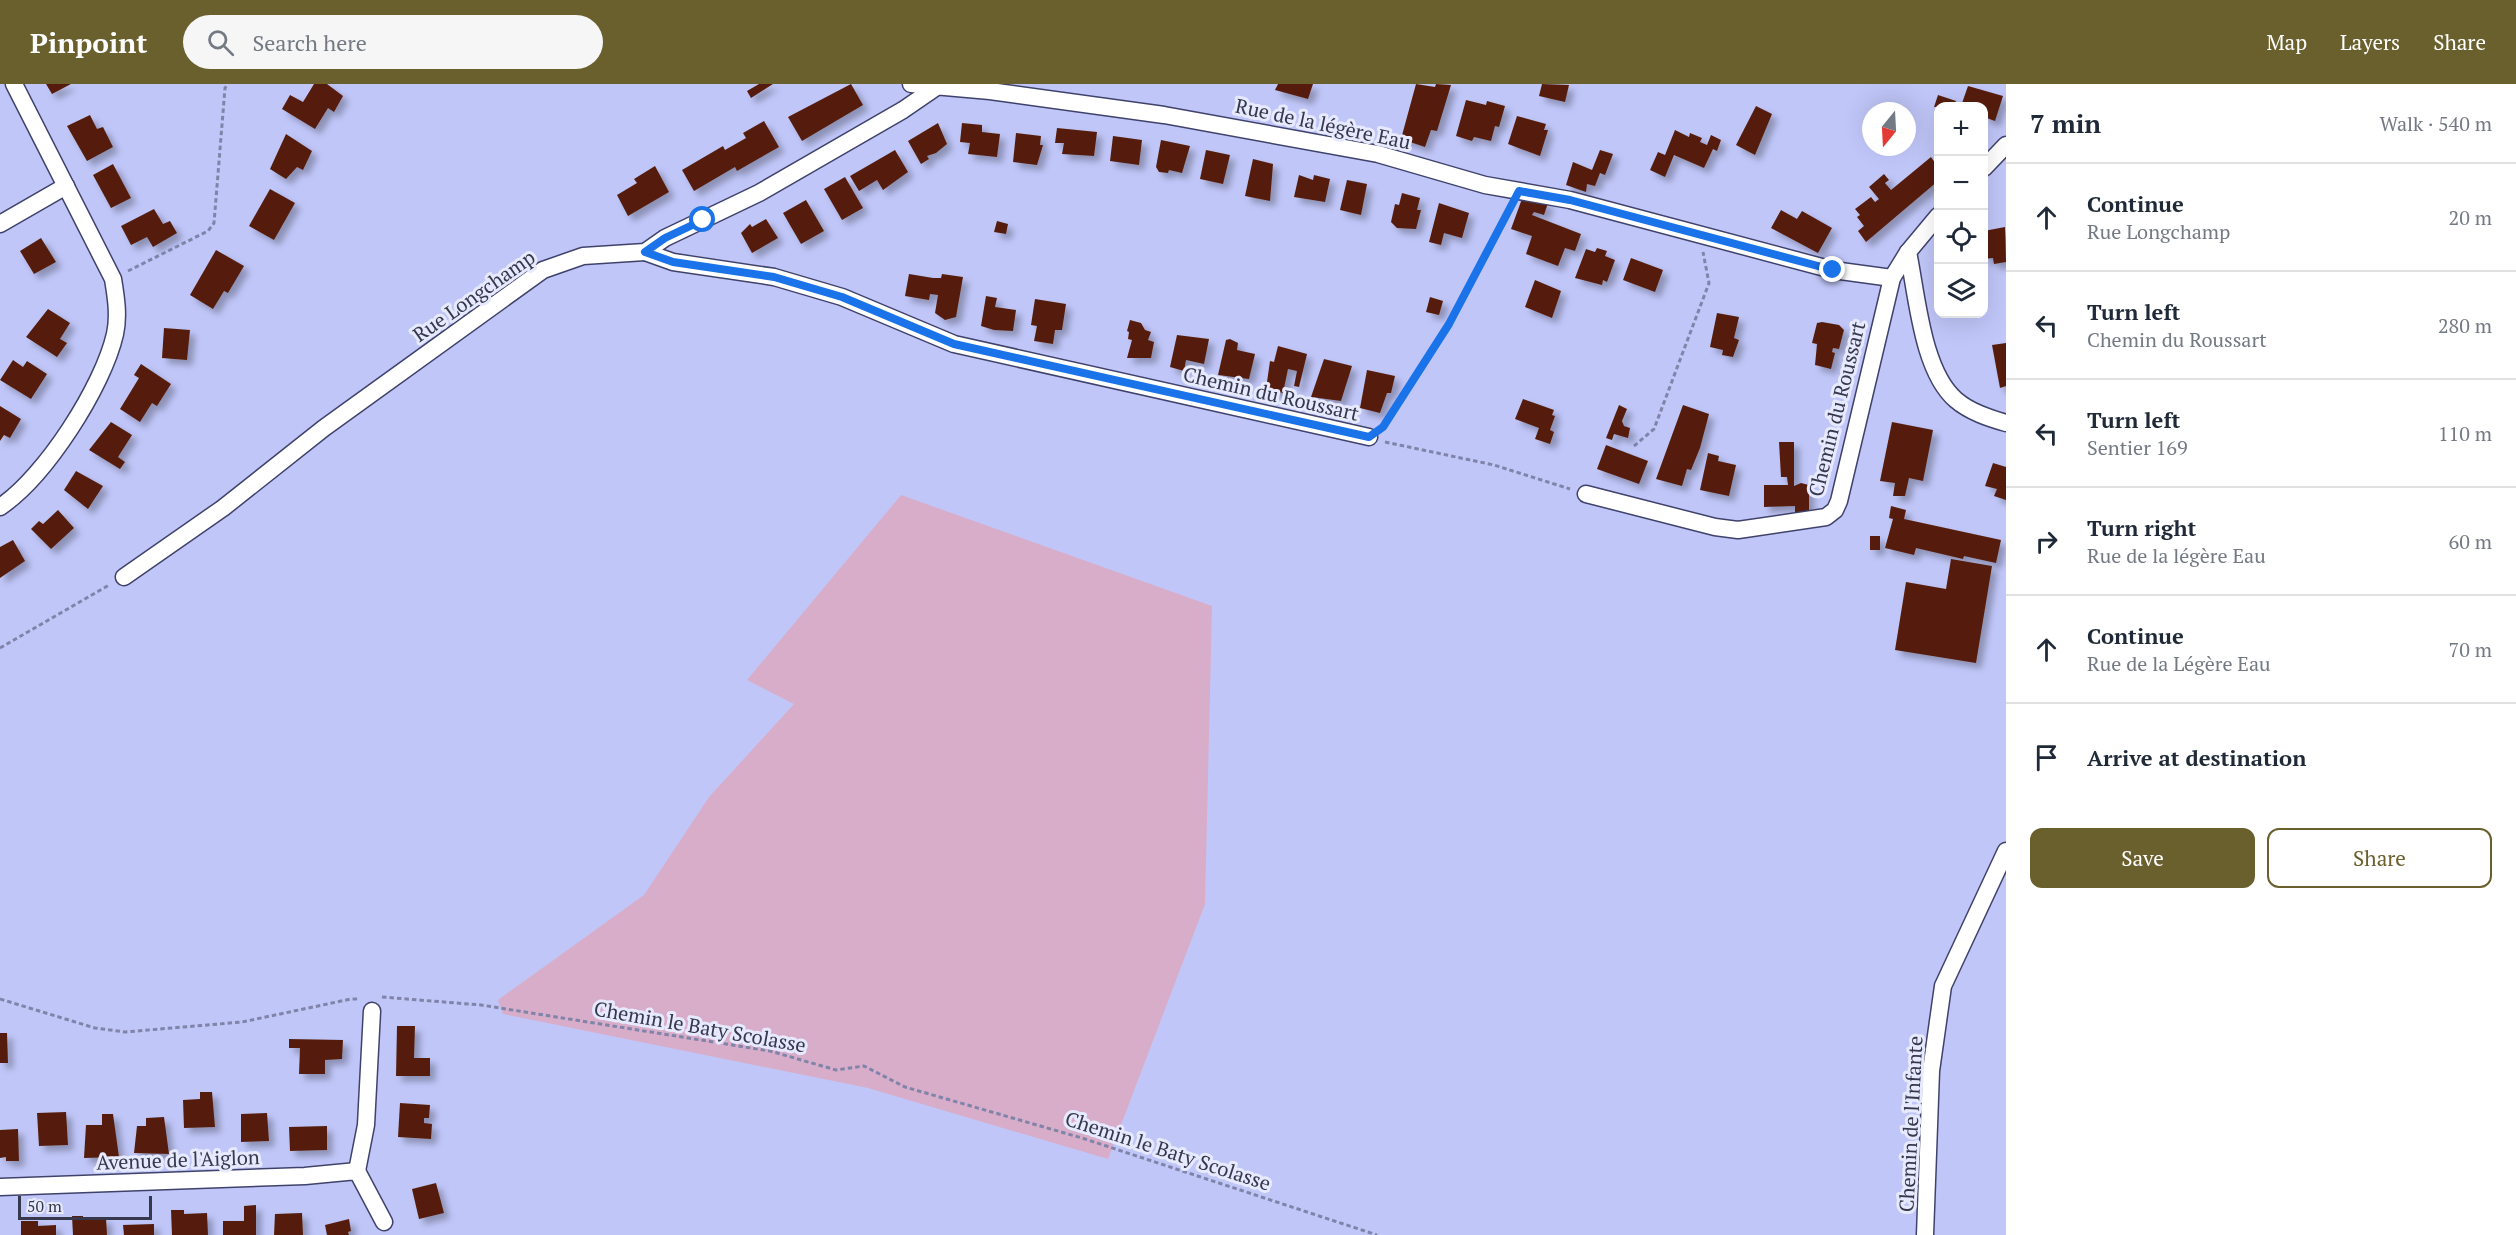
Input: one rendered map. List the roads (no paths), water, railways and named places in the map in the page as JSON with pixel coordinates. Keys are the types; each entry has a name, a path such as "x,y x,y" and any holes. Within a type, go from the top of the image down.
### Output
{"street":[{"path":"0,507 31,483 88,400 100,378 115,331 117,303 113,279 14,84"},
{"name":"Rue de la légère Eau","path":"911,84 990,92 1192,119 1378,154 1485,185 1570,200 1833,270 1892,278"},
{"name":"Rue Longchamp","path":"124,577 223,508 324,428 543,270 584,256 645,252 665,238 769,187 903,110 939,86"},
{"path":"1988,163 2006,145"},
{"path":"0,224 66,186"},
{"path":"1892,278 1908,252 1934,221"},
{"name":"Chemin du Roussart","path":"645,252 673,262 774,277 842,297 954,344 1369,437"},
{"path":"1908,252 1929,354 1939,381 1956,401 1981,415 2006,423"},
{"name":"Chemin du Roussart","path":"1586,494 1715,527 1738,530 1826,516 1834,510 1839,501 1892,278"},
{"name":"Chemin de l'Infante","path":"1925,1235 1931,1071 1943,986 2006,850"},
{"path":"371,1004 366,1125 357,1171 384,1222"},
{"name":"Avenue de l'Aiglon","path":"0,1187 305,1176 357,1171"}]}
